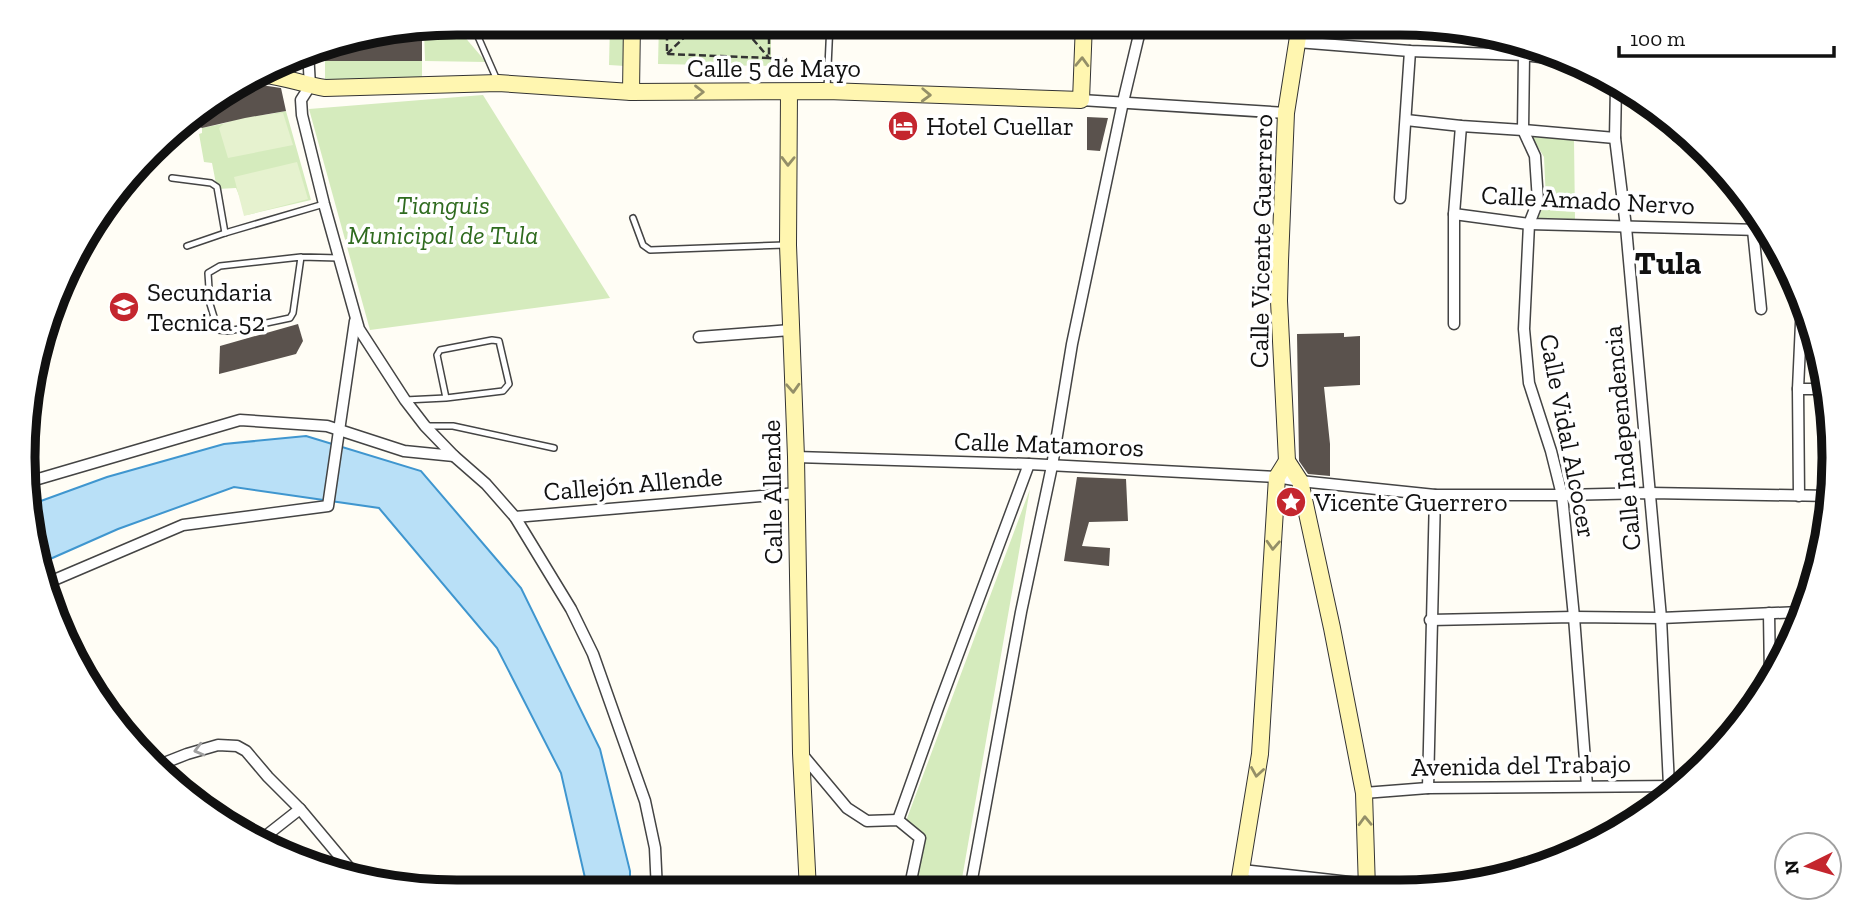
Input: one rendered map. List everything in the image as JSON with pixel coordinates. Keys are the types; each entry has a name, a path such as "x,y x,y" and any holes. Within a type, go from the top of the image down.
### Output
{"street":[{"path":"631,92 632,35"},
{"path":"1081,100 1084,35"},
{"path":"973,880 1073,344 1139,35"},
{"name":"Calle Vicente Guerrero","path":"1287,461 1279,301 1286,113 1298,35"},
{"path":"1297,42 1410,51 1532,56"},
{"path":"1400,198 1410,51"},
{"name":"Calle Vidal Alcocer","path":"1524,55 1523,130 1535,156 1538,201 1529,224 1524,329 1529,383 1562,495 1587,786"},
{"path":"309,62 310,86 301,100 302,115 359,329 425,426 486,484 515,517 571,609 593,654 645,801 655,848 656,880"},
{"name":"Calle 5 de Mayo","path":"276,76 324,88 498,83 631,92 827,91 1123,102 1286,113"},
{"name":"Calle Allende","path":"789,92 790,330 797,493 801,753 808,880"},
{"name":"Calle Independencia","path":"1616,95 1615,138 1626,227 1673,779"},
{"path":"1406,120 1461,127 1615,138"},
{"path":"1454,324 1454,214 1461,127"},
{"name":"Calle Amado Nervo","path":"1454,214 1529,224 1755,230"},
{"path":"1757,233 1761,309"},
{"path":"53,580 183,525 328,506 356,316"},
{"path":"1799,496 1798,389 1801,325"},
{"path":"699,337 790,330"},
{"path":"1798,389 1816,388"},
{"path":"36,480 240,420 327,426 339,434 404,451 454,456"},
{"name":"Calle Matamoros","path":"796,457 1029,464 1277,477 1434,495 1650,493 1820,496"},
{"path":"1240,880 1259,754 1277,477 1287,461 1300,481 1364,793 1367,880"},
{"path":"898,820 1029,464"},
{"name":"Callejón Allende","path":"515,517 797,493"},
{"path":"1428,788 1434,495"},
{"path":"1769,612 1770,660"},
{"path":"1430,620 1661,618 1793,612"},
{"path":"166,763 218,745 237,746 246,751 348,866"},
{"path":"801,753 847,808 867,821 898,820 920,838 911,880"},
{"name":"Avenida del Trabajo","path":"1364,793 1428,788 1665,786"},
{"path":"268,834 300,809"},
{"path":"1242,870 1316,880"}],"lane":[{"path":"477,35 498,83"},
{"path":"827,91 829,35"},
{"path":"172,178 211,183 217,187 225,233"},
{"path":"187,246 324,204"},
{"path":"633,218 643,245 650,250 788,245"},
{"path":"300,257 293,313 290,318 229,331 218,330 210,304 208,273 220,266 300,257 339,258"},
{"path":"405,400 446,398 503,391 509,384 499,341 440,350 437,355 446,398"},
{"path":"425,426 453,426 554,448"}],"path":[{"path":"667,35 667,54"},
{"path":"667,54 687,35"},
{"path":"749,35 769,58"},
{"path":"769,35 769,58"},
{"path":"667,54 786,59"}],"green space":[{"path":"463,35 486,62 425,61 424,37"},
{"path":"610,35 626,35 625,66 609,65"},
{"path":"659,35 771,35 771,66 658,64"},
{"path":"325,61 422,61 422,77 325,80"},
{"name":"Tianguis Municipal de Tula","path":"483,95 610,298 370,330 309,109"},
{"path":"286,111 311,200 247,215 236,188 217,189 212,163 204,162 199,134 202,133 202,128"},
{"path":"283,113 293,145 228,158 219,128 231,121"},
{"path":"1532,137 1574,140 1575,219 1538,218 1546,200 1544,157"},
{"path":"297,162 308,199 244,216 234,177"},
{"path":"1030,489 962,880 915,880 924,836 906,821"}],"water":[{"path":"306,436 421,471 521,588 600,749 630,880 585,880 561,773 497,648 379,508 234,487 118,529 47,560 38,502 107,477 224,444"}],"building":[{"path":"422,37 422,61 325,61 325,56 348,49"},
{"path":"260,85 281,88 286,111 202,128 196,125"},
{"path":"1087,117 1108,118 1100,151 1087,150"},
{"path":"298,324 303,341 296,354 219,374 220,346"},
{"path":"1344,333 1344,337 1360,336 1360,385 1324,387 1330,444 1330,476 1308,474 1299,461 1297,334"},
{"path":"1077,477 1126,479 1128,521 1089,522 1082,546 1110,548 1109,566 1064,561"}],"place":[{"name":"Hotel Cuellar","path":"903,126"},
{"name":"Secundaria Tecnica 52","path":"124,307"},
{"name":"Vicente Guerrero","path":"1291,502"}],"district":[{"name":"Tula","path":"1668,262"}]}
